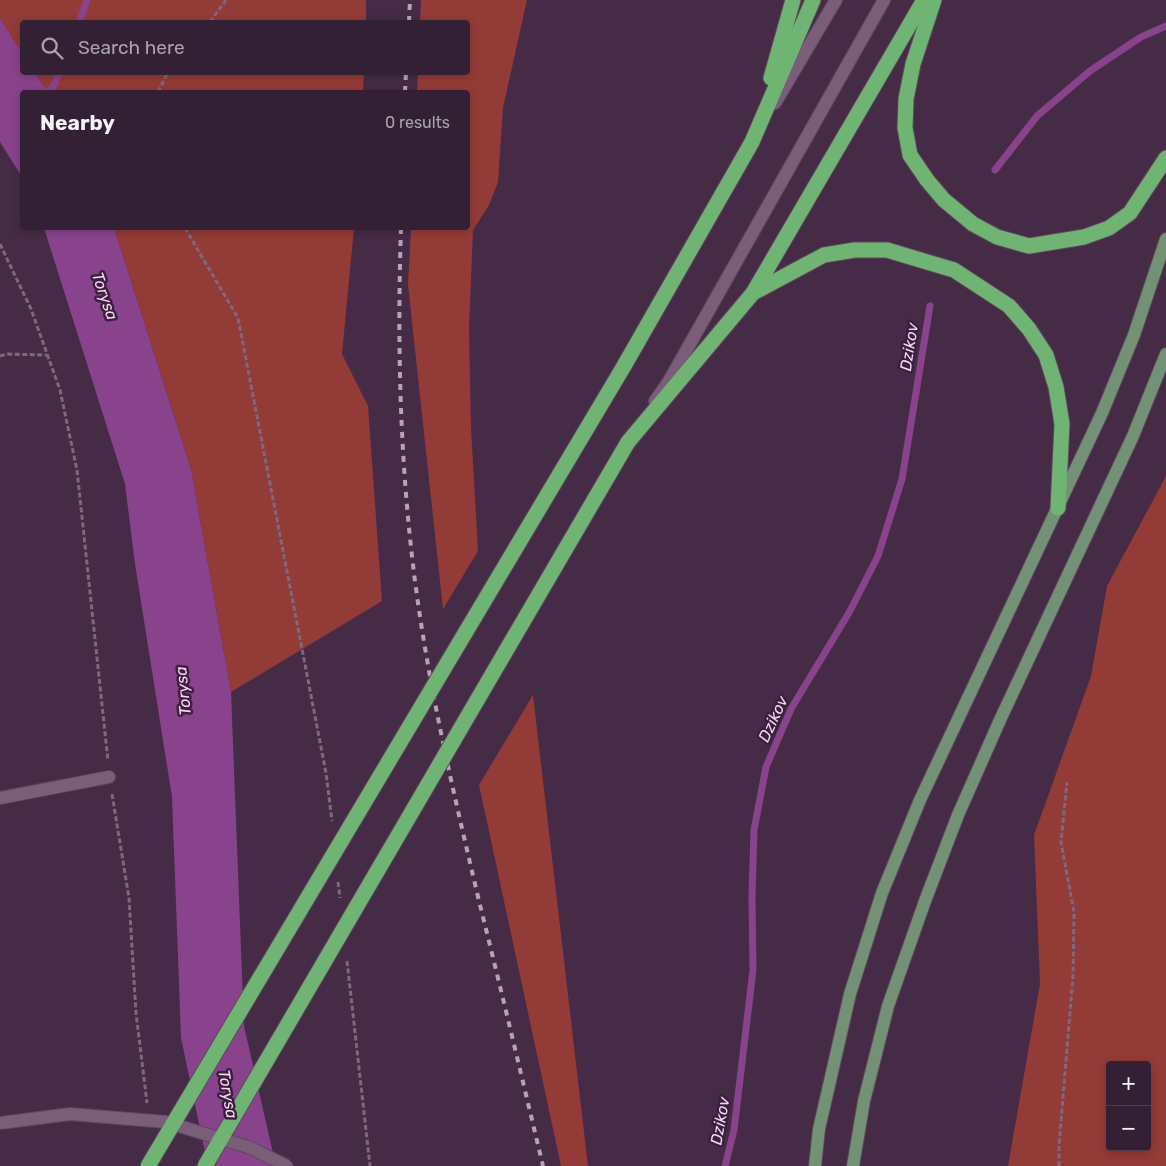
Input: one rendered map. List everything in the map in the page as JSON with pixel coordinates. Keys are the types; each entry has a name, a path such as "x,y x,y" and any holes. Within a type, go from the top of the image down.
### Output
{"highway":[{"path":"752,142 793,0"},
{"path":"148,1166 624,366 752,142 813,0"},
{"path":"205,1166 628,442 753,293 924,0"},
{"path":"934,0 913,64 906,99 905,128 910,155 927,180 944,200 973,224 997,237 1030,246 1084,237 1109,228 1130,213 1166,158"},
{"path":"753,293 824,255 855,250 887,250 954,270 1009,306 1029,329 1046,354 1056,387 1062,424 1058,508"}],"main road":[{"path":"815,1166 819,1129 850,994 882,893 920,800 1102,413 1130,344 1166,239"},
{"path":"853,1166 864,1100 888,1006 924,901 984,754 1133,436 1166,354"}],"lane":[{"path":"752,142 836,0"},
{"path":"628,442 668,381 884,0"},
{"path":"0,798 109,777"},
{"path":"0,1123 70,1114 166,1122 251,1148 287,1166"}],"path":[{"path":"211,20 226,0"},
{"path":"159,90 166,75"},
{"path":"186,230 238,318 326,773 332,822"},
{"path":"0,244 31,309 60,390 77,470 109,777 129,898 136,1013 148,1109"},
{"path":"0,356 8,354 47,355"},
{"path":"1060,1166 1058,1146 1073,976 1074,912 1061,842 1067,782"},
{"path":"338,881 340,901"},
{"path":"347,960 370,1166"}],"shaded area":[{"path":"0,0 366,0 366,20 20,20 20,50 0,18"},
{"path":"421,0 527,0 503,108 498,182 489,205 473,230 469,329 471,428 478,551 443,609 408,285 411,230 470,230 470,90 417,90 418,75 470,75 470,20 420,20"},
{"path":"36,75 364,75 363,90 47,90"},
{"path":"115,230 354,230 342,354 368,406 382,601 231,692 191,469"},
{"path":"1166,476 1166,1166 1008,1166 1040,984 1034,835 1091,676 1107,586"},
{"path":"533,695 588,1166 561,1166 479,785"}],"water":[{"path":"0,18 20,50 20,75 36,75 47,90 20,90 20,174 0,142"},
{"name":"Torysa","path":"45,230 115,230 191,469 231,692 244,1026 276,1166 208,1166 181,1038 172,797 135,564 125,484"}],"waterway":[{"path":"80,20 87,0"},
{"name":"Dzikov","path":"995,170 1037,116 1090,71 1141,37 1166,26"},
{"path":"50,90 55,84 58,75"},
{"name":"Dzikov","path":"725,1166 734,1130 753,970 752,896 754,830 766,767 791,709 850,611 878,556 902,479 930,306"}],"railway":[{"path":"409,20 410,0"},
{"path":"405,90 406,75"},
{"path":"401,230 399,316 403,449 410,537 427,662 451,782 543,1166"}]}
